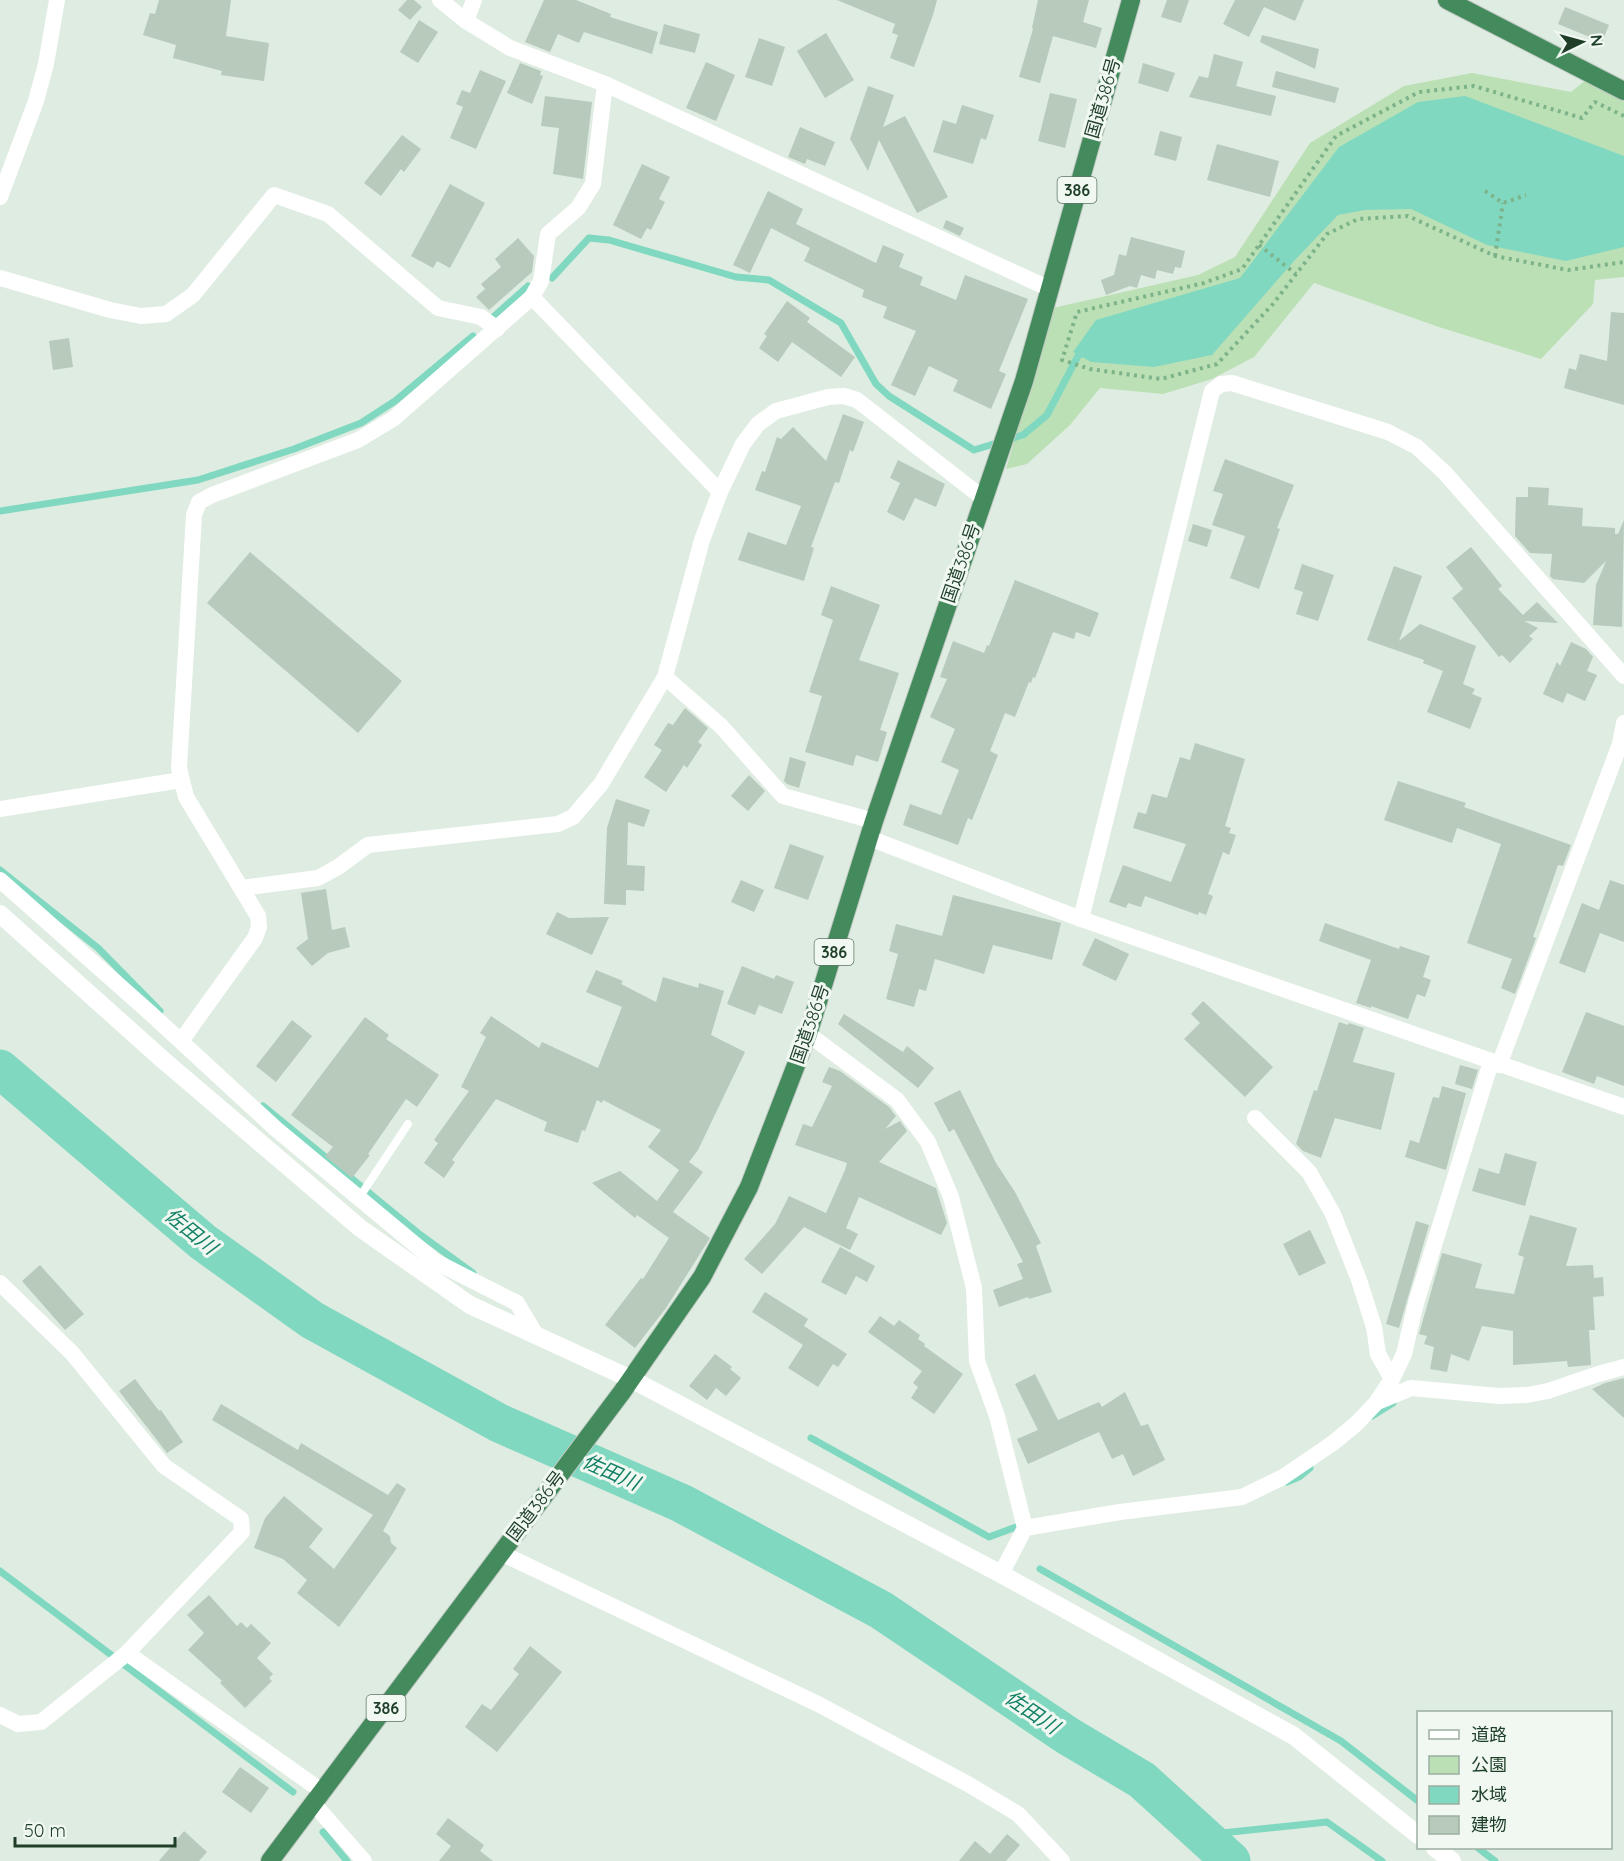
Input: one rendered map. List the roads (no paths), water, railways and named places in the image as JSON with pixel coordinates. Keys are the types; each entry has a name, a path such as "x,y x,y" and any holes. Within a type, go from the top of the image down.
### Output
{"highway":[{"name":"国道386号","path":"270,1861 627,1386 702,1277 749,1187 808,1034 872,830 1024,381 1131,0"},
{"path":"1447,0 1624,91"}],"street":[{"path":"0,196 36,101 46,64 57,0"},
{"path":"440,0 466,21 510,48 605,84 1050,289"},
{"path":"466,21 474,0"},
{"path":"181,1040 255,938 259,927 258,916 186,797 179,768 194,515 199,502 358,440 393,419 532,297 541,281 548,234 578,208 594,184 605,84"},
{"path":"0,278 110,310 141,316 166,314 193,295 274,195 328,214 438,308 481,317 497,329"},
{"path":"532,297 720,492"},
{"path":"1081,920 1212,391 1221,384 1232,383 1388,432 1418,447 1445,473 1624,676"},
{"path":"240,888 318,878 338,867 368,845 558,824 573,817 601,783 665,677 702,540 720,492 743,444 758,424 776,411 828,397 844,396 857,400 985,492"},
{"path":"665,677 720,726 783,796 872,830 1081,920 1624,1107"},
{"path":"1025,1528 1120,1512 1242,1497 1283,1477 1333,1443 1376,1403 1392,1379 1404,1354 1416,1303 1495,1063 1620,744 1624,723"},
{"path":"0,809 181,780"},
{"path":"0,880 181,1040 276,1129 436,1262 517,1303 536,1335"},
{"path":"0,914 162,1059 360,1228 470,1305 536,1335 627,1386 1001,1574 1294,1736 1417,1833"},
{"path":"808,1034 897,1101 928,1142 951,1197 974,1288 976,1361 997,1416 1025,1528 1001,1574"},
{"path":"1255,1118 1309,1172 1333,1214 1359,1280 1374,1327 1378,1354 1392,1379"},
{"path":"0,1283 72,1353 164,1466 241,1519 242,1532 127,1654 41,1722 18,1724 0,1715"},
{"path":"1376,1403 1411,1388 1499,1396 1527,1395 1548,1391 1624,1367"},
{"path":"501,1553 816,1703 966,1783 1018,1814 1062,1861"},
{"path":"127,1654 319,1798 364,1861"},
{"path":"1436,1849 1452,1861"}],"lane":[{"path":"359,1197 408,1124"}],"water":[{"path":"1465,96 1624,156 1624,247 1566,261 1487,245 1411,209 1365,210 1338,215 1294,261 1212,355 1154,367 1091,362 1073,352 1096,320 1240,278 1339,147 1418,102"}],"waterway":[{"path":"552,278 589,238 609,240 736,277 769,280 841,323 876,384 889,396 974,450 1023,435 1047,415 1078,356 1087,350"},
{"path":"491,319 528,286"},
{"path":"0,511 198,480 294,449 361,423 395,401 473,336"},
{"path":"0,870 98,948 160,1011"},
{"name":"佐田川","path":"0,1069 203,1242 312,1320 499,1423 681,1503 881,1610 1068,1736 1142,1780 1231,1861"},
{"path":"263,1106 418,1233 473,1273"},
{"path":"1372,1416 1393,1403"},
{"path":"811,1438 989,1537 1016,1527"},
{"path":"1287,1482 1299,1477 1310,1468"},
{"path":"1040,1569 1341,1741 1417,1800"},
{"path":"0,1571 293,1792"},
{"path":"1202,1835 1327,1822 1382,1861"},
{"path":"323,1832 347,1861"},
{"path":"1479,1849 1495,1861"}]}
